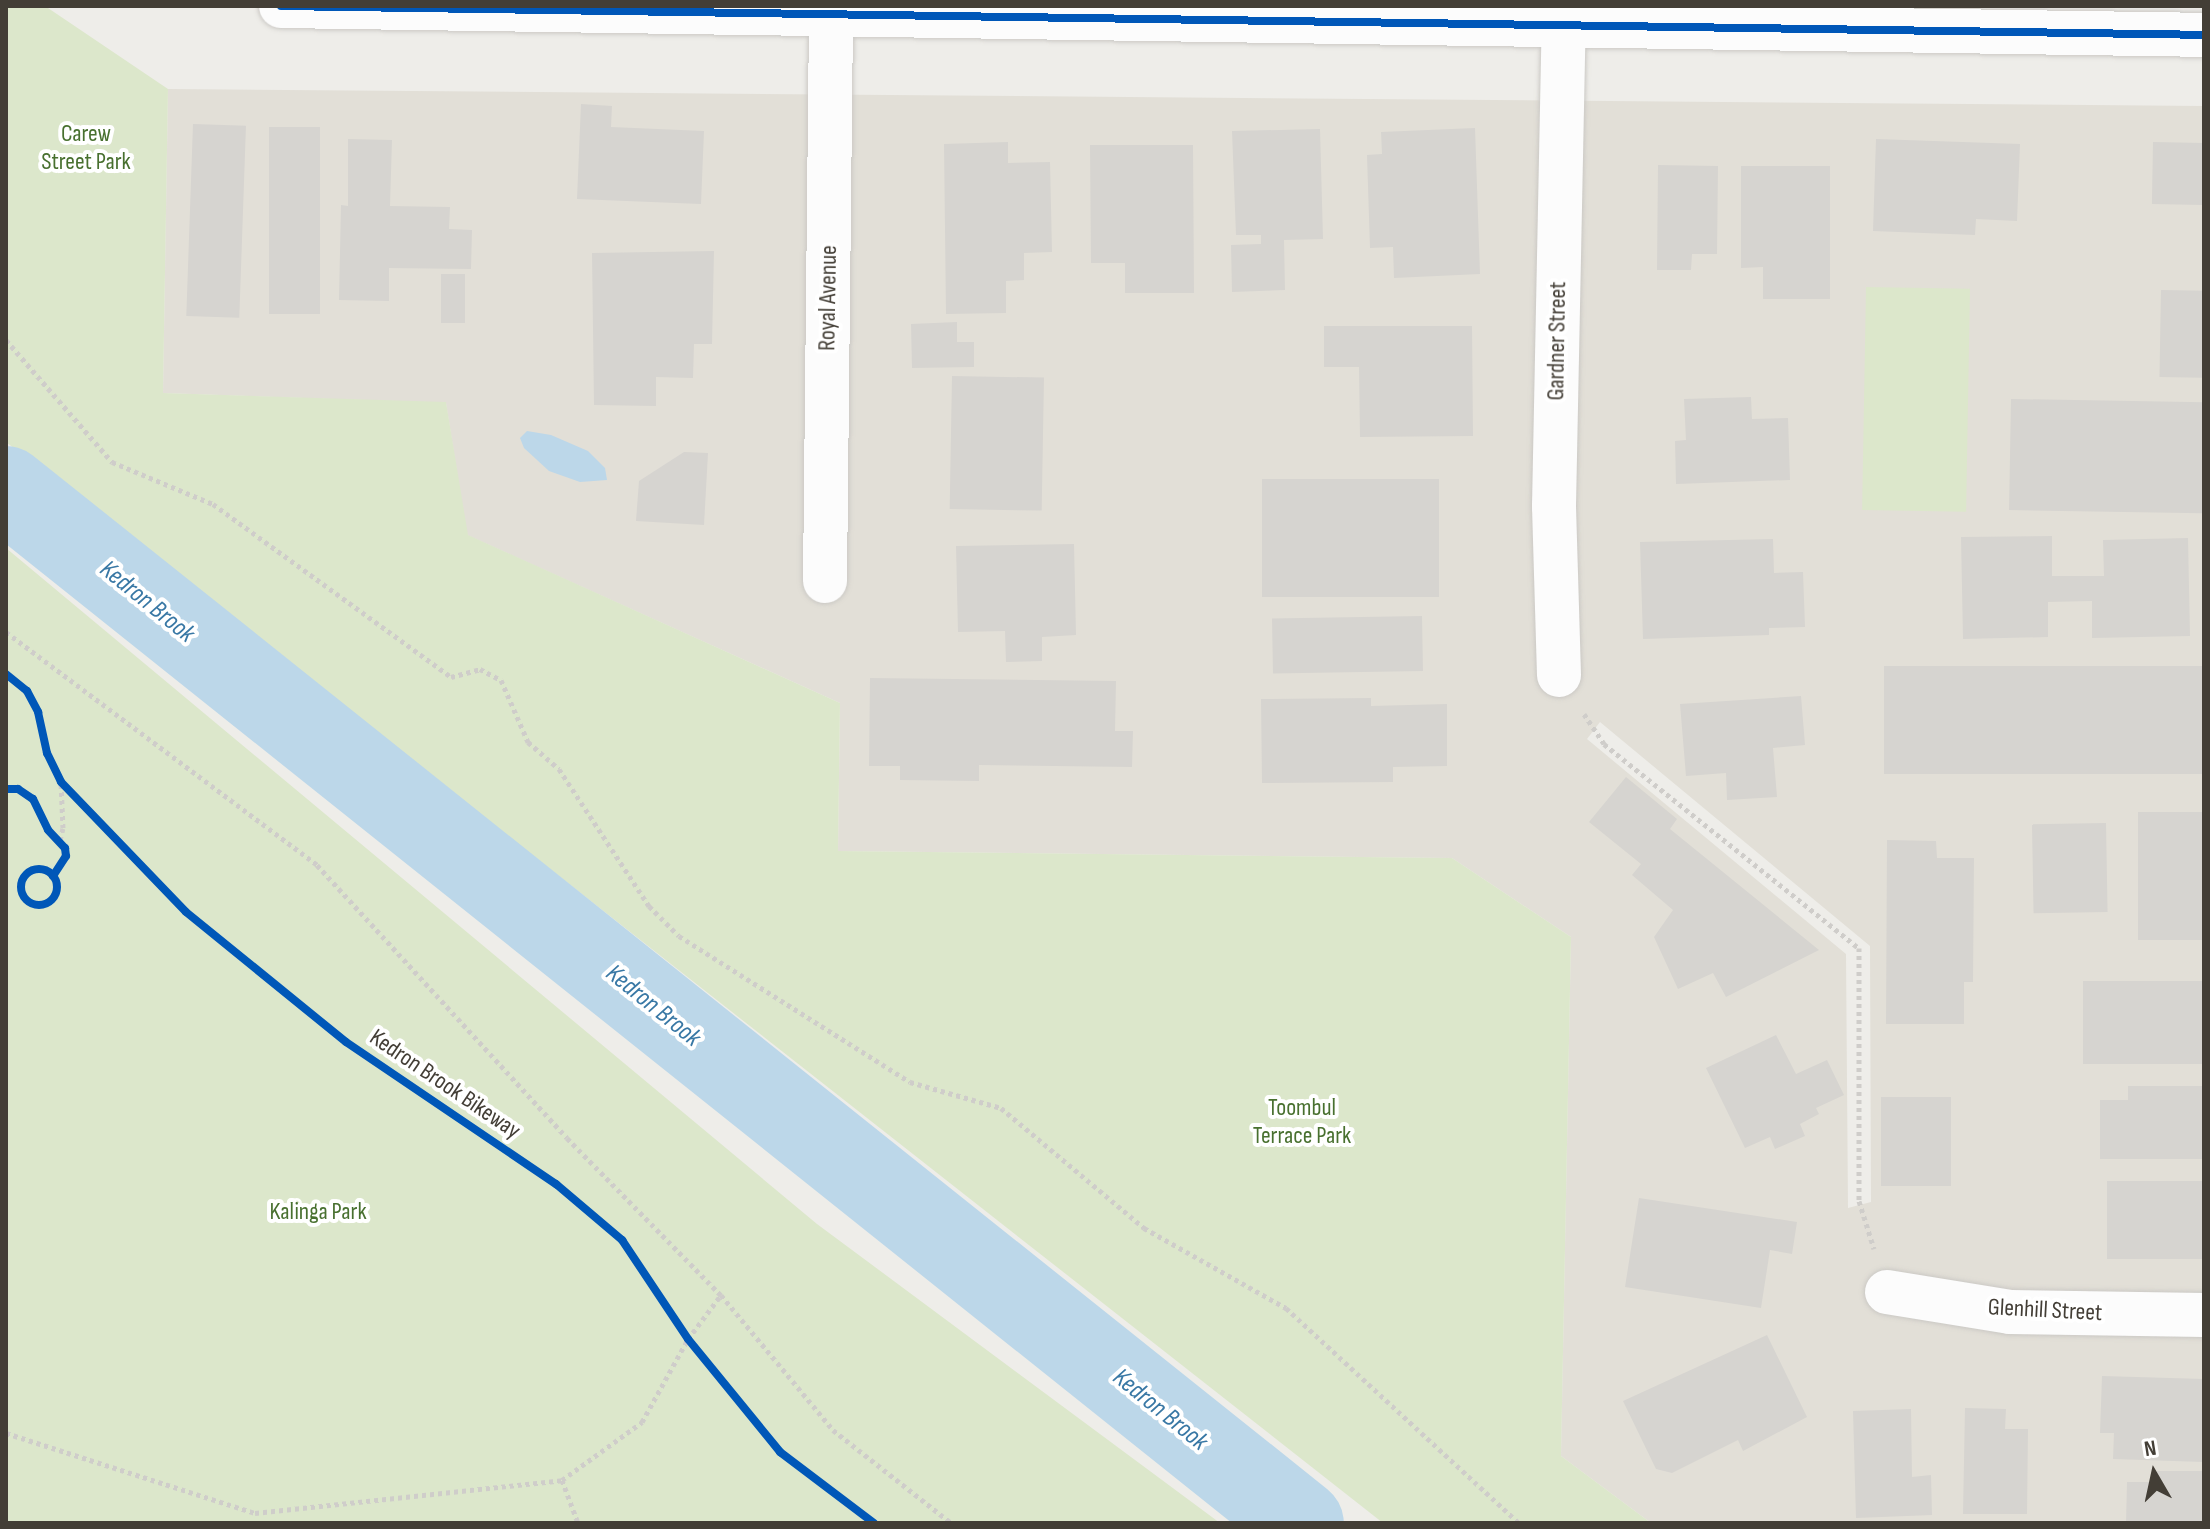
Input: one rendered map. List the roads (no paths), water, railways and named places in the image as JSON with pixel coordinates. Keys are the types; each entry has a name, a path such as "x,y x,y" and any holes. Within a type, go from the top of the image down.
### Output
{"street":[{"path":"281,6 831,15 1564,16 2204,35"},
{"name":"Royal Avenue","path":"825,581 831,15"},
{"name":"Gardner Street","path":"1559,675 1554,506 1564,16"},
{"name":"Glenhill Street","path":"1887,1292 2010,1312 2204,1315"}],"water":[{"path":"527,431 551,435 588,451 605,468 607,480 580,482 549,471 524,448 520,438"}],"waterway":[{"name":"Kedron Brook","path":"6,489 1301,1523"}],"park label":[{"name":"Carew Street Park","path":"86,148"},
{"name":"Toombul Terrace Park","path":"1302,1122"},
{"name":"Kalinga Park","path":"318,1212"}]}
